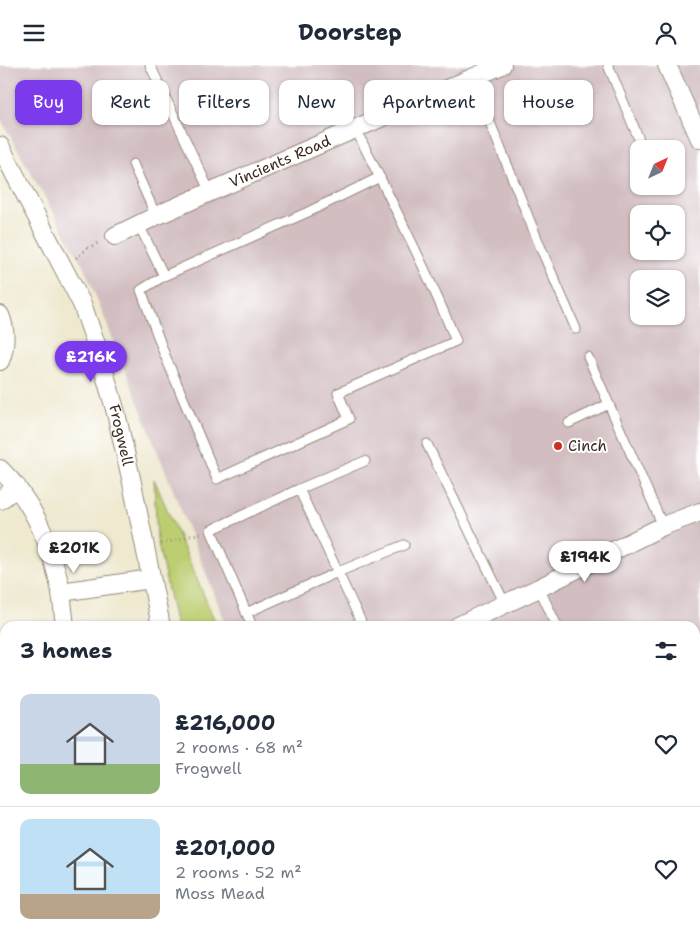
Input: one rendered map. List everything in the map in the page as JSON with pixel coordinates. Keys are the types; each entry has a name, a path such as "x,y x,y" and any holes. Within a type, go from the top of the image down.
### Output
{"street":[{"name":"Vincients Road","path":"115,236 478,72 502,65"},
{"path":"668,65 700,139"},
{"name":"Frogwell","path":"0,146 82,304 115,409 160,621"},
{"path":"0,315 4,327 4,351 0,361"},
{"path":"0,469 17,487 33,511 46,538 61,592 64,621"},
{"path":"0,500 17,487"},
{"path":"469,621 539,588 619,544 700,512"},
{"path":"61,592 151,579"}],"lane":[{"path":"150,65 210,192"},
{"path":"608,65 639,140"},
{"path":"478,72 542,251 576,329"},
{"path":"355,129 380,177 428,277 456,341 338,393 349,419 217,479 164,353 141,290 164,277 308,212 380,177"},
{"path":"133,164 156,216"},
{"path":"139,225 164,277"},
{"path":"588,357 663,526"},
{"path":"569,423 609,404"},
{"path":"427,444 505,604"},
{"path":"250,621 211,530 365,461"},
{"path":"299,489 360,621"},
{"path":"246,613 404,545"},
{"path":"539,588 555,621"}],"path":[{"path":"66,271 72,262 88,248 115,236"},
{"path":"145,549 211,530"}],"shaded area":[{"path":"0,65 700,65 700,621 225,621 85,269 0,118"}],"green space":[{"path":"154,479 215,621 175,621 157,539"}],"place":[{"name":"Cinch","path":"558,446"}]}
